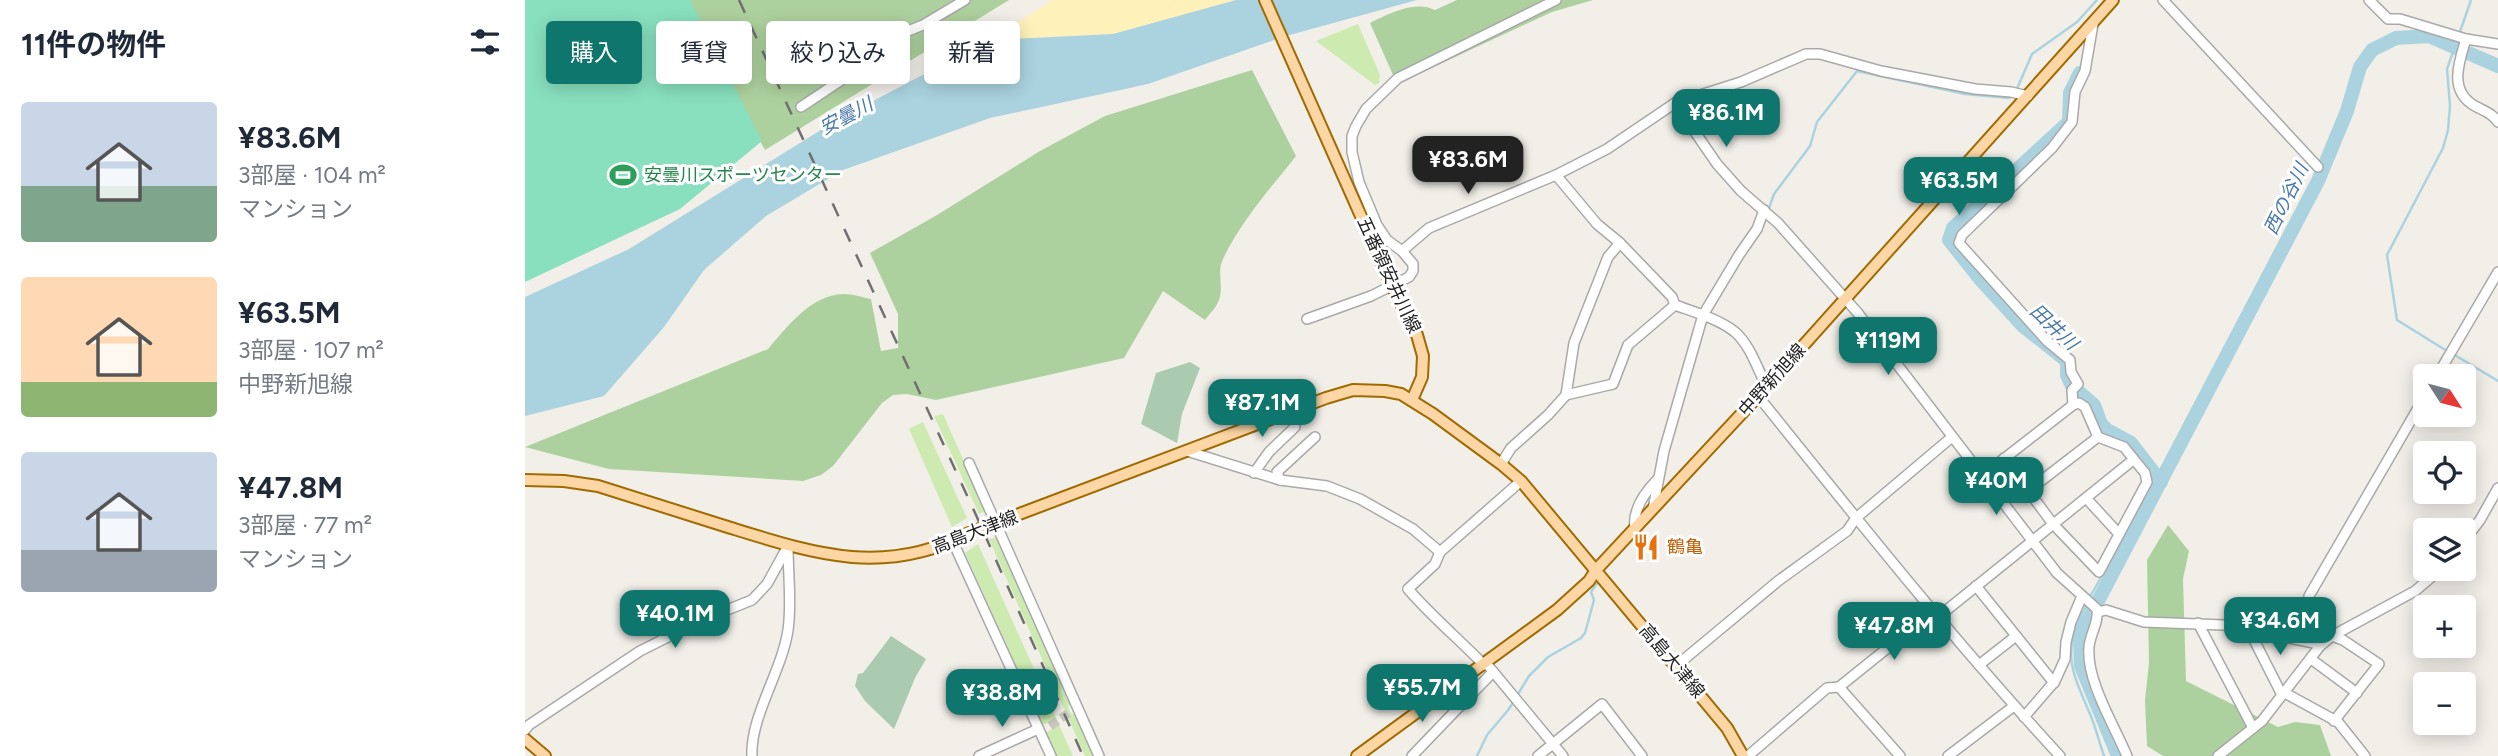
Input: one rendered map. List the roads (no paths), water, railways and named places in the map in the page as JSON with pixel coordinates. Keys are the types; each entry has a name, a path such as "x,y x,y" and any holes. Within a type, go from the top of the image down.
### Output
{"main road":[{"name":"五番領安井川線","path":"1265,0 1392,286 1417,335 1423,356 1422,377 1412,400"},
{"name":"中野新旭線","path":"1357,756 1487,666 1589,581 1596,570 1758,396 2113,0"},
{"name":"高島大津線","path":"525,480 564,481 598,486 788,546 827,555 875,559 907,556 953,542 994,524 1353,390 1385,391 1412,400"},
{"path":"1412,400 1521,481 1596,570"},
{"name":"高島大津線","path":"1596,570 1727,728 1746,756"},
{"path":"525,739 545,756"}],"street":[{"path":"801,107 892,46 903,33 923,25 965,0"},
{"path":"1307,320 1392,286 1409,277 1413,271 1413,264 1387,240 1377,225 1359,182 1352,152 1352,136 1366,109 1398,78 1556,0"},
{"path":"2163,0 2318,167"},
{"path":"2369,0 2388,19 2400,19 2466,39 2498,44"},
{"path":"2073,405 2072,390 2078,384 2071,372 2070,359 2047,341 1961,247 1959,239 2052,148 2073,122 2075,92 2085,71 2093,24"},
{"path":"2466,39 2457,71 2457,86 2463,97 2498,122"},
{"path":"1402,251 1429,228 1556,176 1607,149 1675,103 1741,82 1806,54 1820,54 1881,71 2028,96"},
{"path":"1675,103 1717,164 1741,191 1778,223 1857,312 2057,573 2098,612"},
{"path":"1556,176 1589,215 1620,243 1672,298 1675,305 1703,315 1735,332 1746,345 1766,385"},
{"path":"1653,509 1664,451 1703,315 1738,255 1757,229 1764,210"},
{"path":"1501,464 1511,448 1566,395 1574,343 1591,306 1608,257 1620,243"},
{"path":"2444,364 2498,272"},
{"path":"1566,395 1613,384 1628,345 1675,305"},
{"path":"1758,396 1938,617 2060,756"},
{"path":"1983,475 2004,458 2073,405 2080,403 2085,407 2098,437 2124,447 2145,473 2147,482 2099,572 2053,524 2004,458"},
{"path":"2334,721 2379,664 2343,640 2332,636 2309,603 2309,596 2413,417"},
{"path":"1254,472 1269,452 1295,427"},
{"path":"1280,480 1277,472 1315,437"},
{"path":"1676,666 1778,581 1847,531 1856,518 1952,437"},
{"path":"2028,491 2098,437"},
{"path":"1187,451 1280,480 1327,486 1360,499 1413,529 1440,552"},
{"path":"1746,756 1827,688 1839,687 1920,622 1938,617 2133,460"},
{"path":"969,463 1074,710 1099,756"},
{"path":"1635,529 1634,520 1643,496 1659,478"},
{"path":"1521,481 1440,552 1436,565 1408,589 1424,608 1487,666 1563,756"},
{"path":"2476,525 2498,488"},
{"path":"2086,498 2119,534"},
{"path":"953,542 1051,756"},
{"path":"525,730 640,651 702,620 752,600 767,584 788,546"},
{"path":"752,756 753,734 788,630 788,546"},
{"path":"2218,756 2262,720 2320,646 2332,636 2415,591 2427,581"},
{"path":"1976,586 2054,682"},
{"path":"2024,716 2054,682 2065,659 2071,622 2082,596"},
{"path":"2098,612 2105,610 2144,622 2198,623 2273,633 2320,646"},
{"path":"2098,612 2089,646 2091,670 2127,756"},
{"path":"2249,630 2265,615"},
{"path":"2273,633 2295,621"},
{"path":"2198,623 2253,728"},
{"path":"2249,630 2284,694 2338,722 2365,756"},
{"path":"1979,665 2016,636"},
{"path":"2311,659 2357,693"},
{"path":"1412,756 1459,707 1487,666"},
{"path":"1839,687 1900,756"},
{"path":"1446,692 1459,707"},
{"path":"1538,756 1602,704 1642,756"},
{"path":"1948,756 2014,706"},
{"path":"979,756 1050,726"}],"water":[{"name":"安曇川","path":"1236,0 1417,0 1286,36 1148,84 990,118 843,170 766,216 704,270 664,327 604,396 525,416 525,297 629,249 837,120 910,84 924,74 924,84 1020,84 1020,38 1113,34"}],"waterway":[{"path":"2016,91 2032,54 2077,22 2097,0"},
{"path":"2447,351 2397,320 2387,255 2443,148 2450,106 2447,69 2471,0"},
{"name":"西の谷川","path":"2118,756 2081,666 2080,641 2086,624 2318,181 2347,111 2360,67 2372,50 2396,38 2429,36 2498,66"},
{"path":"1763,225 1774,194 1810,146 1817,122 1857,71 1965,94 2011,96"},
{"name":"田井川","path":"2080,73 2070,93 2069,122 1953,228 1949,240 2023,326 2067,361 2067,375 2072,386 2094,405 2101,424 2131,443 2161,482"},
{"path":"1726,284 1739,263"},
{"path":"1671,442 1699,344"},
{"path":"2453,354 2498,381"},
{"path":"2108,565 2156,475"},
{"path":"2091,595 2103,574"},
{"path":"1477,756 1487,735 1509,709 1529,676 1548,657 1585,633 1594,600 1591,592 1598,582"},
{"path":"2086,606 2073,636 2071,661 2104,756"}],"tunnel":[{"path":"1050,726 1070,712"}],"railway":[{"path":"739,0 976,515 1083,756"}],"place":[{"name":"安曇川スポーツセンター","path":"623,175"},
{"name":"鶴亀","path":"1646,547"}]}
